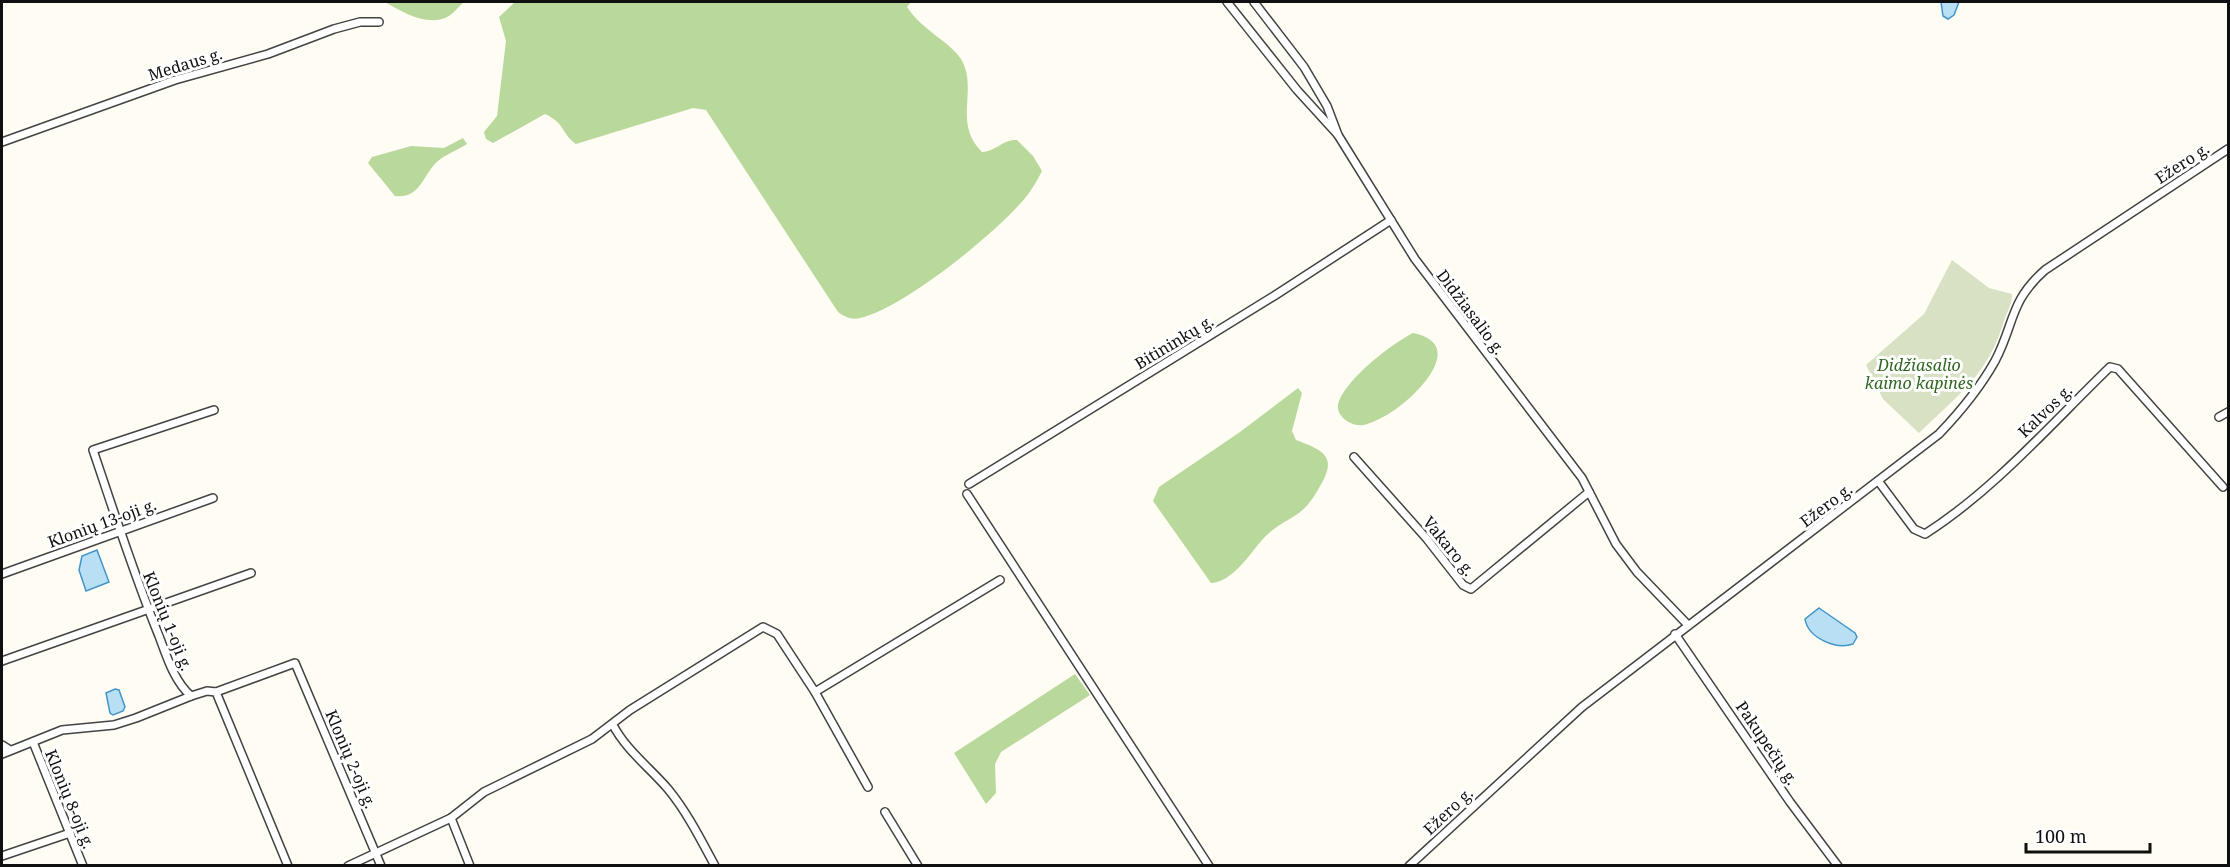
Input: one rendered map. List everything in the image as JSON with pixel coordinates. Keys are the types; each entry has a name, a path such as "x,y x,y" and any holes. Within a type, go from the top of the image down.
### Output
{"street":[{"path":"1227,2 1297,90 1338,135"},
{"name":"Didžiasalio g.","path":"1254,2 1304,67 1327,106 1338,135 1414,259 1582,478 1616,544 1637,572 1687,624"},
{"name":"Medaus g.","path":"2,142 175,80 268,54 334,29 360,22 379,22"},
{"name":"Ežero g.","path":"1409,866 1582,707 1675,633 1921,450 1956,416 1995,361 2016,305 2034,280 2229,149"},
{"name":"Bitininkų g.","path":"969,484 1274,296 1391,220"},
{"name":"Kalvos g.","path":"1879,482 1914,529 1924,534 1947,519 1992,480 2110,367 2118,369 2223,488"},
{"name":"Klonių 1-oji g.","path":"191,696 180,686 147,608 93,450 214,410"},
{"path":"2219,417 2229,412"},
{"name":"Vakaro g.","path":"1354,457 1427,539 1463,585 1471,589 1589,492"},
{"path":"967,494 1209,866"},
{"name":"Klonių 13-oji g.","path":"2,574 213,498"},
{"path":"2,661 251,573"},
{"path":"814,692 1000,580"},
{"path":"348,866 451,818 484,792 592,739 622,716 762,627 777,634 814,692 868,788"},
{"name":"Pakupečių g.","path":"1675,633 1790,802 1838,866"},
{"name":"Klonių 2-oji g.","path":"216,692 296,663 381,866"},
{"path":"2,754 62,730 114,724 191,696 207,691 216,692 288,866"},
{"path":"613,725 624,742 669,790 698,834 715,866"},
{"name":"Klonių 8-oji g.","path":"33,742 83,866"},
{"path":"2,745 10,750"},
{"path":"885,812 918,866"},
{"path":"451,818 470,866"},
{"path":"2,856 70,833"}],"green space":[{"path":"385,2 464,2 449,16 433,20 416,17"},
{"path":"515,2 911,2 907,7 913,15 956,53 966,70 967,118 973,141 982,152 992,150 1008,141 1017,140 1033,156 1042,171 1025,198 1005,220 944,271 878,312 860,318 848,318 838,312 706,110 693,108 576,144 556,121 545,114 493,143 486,139 484,132 497,116 506,41 499,17"},
{"path":"463,138 467,144 437,162 419,187 403,196 395,196 368,163 372,157 411,146 444,148"},
{"name":"Didžiasalio kaimo kapinės","path":"1952,260 1989,288 2012,294 2011,301 1997,340 1980,370 1959,395 1919,433 1883,399 1866,365 1924,314"},
{"path":"1413,333 1430,339 1437,349 1437,361 1420,387 1396,409 1371,423 1358,425 1344,419 1338,411 1338,406 1351,382 1382,353"},
{"path":"1298,388 1302,393 1292,431 1296,440 1326,456 1328,469 1325,477 1313,498 1299,513 1267,535 1233,573 1211,583 1153,501 1159,487 1240,432"},
{"path":"1075,674 1090,695 1001,752 995,764 996,793 986,804 954,753"}],"water":[{"path":"1941,2 1959,2 1954,15 1948,19 1943,16"},
{"path":"97,550 109,582 86,591 79,570 82,556"},
{"path":"1819,608 1855,633 1857,637 1853,644 1831,644 1811,632 1805,619"},
{"path":"115,689 119,690 125,707 123,711 113,715 110,713 106,693"}]}
